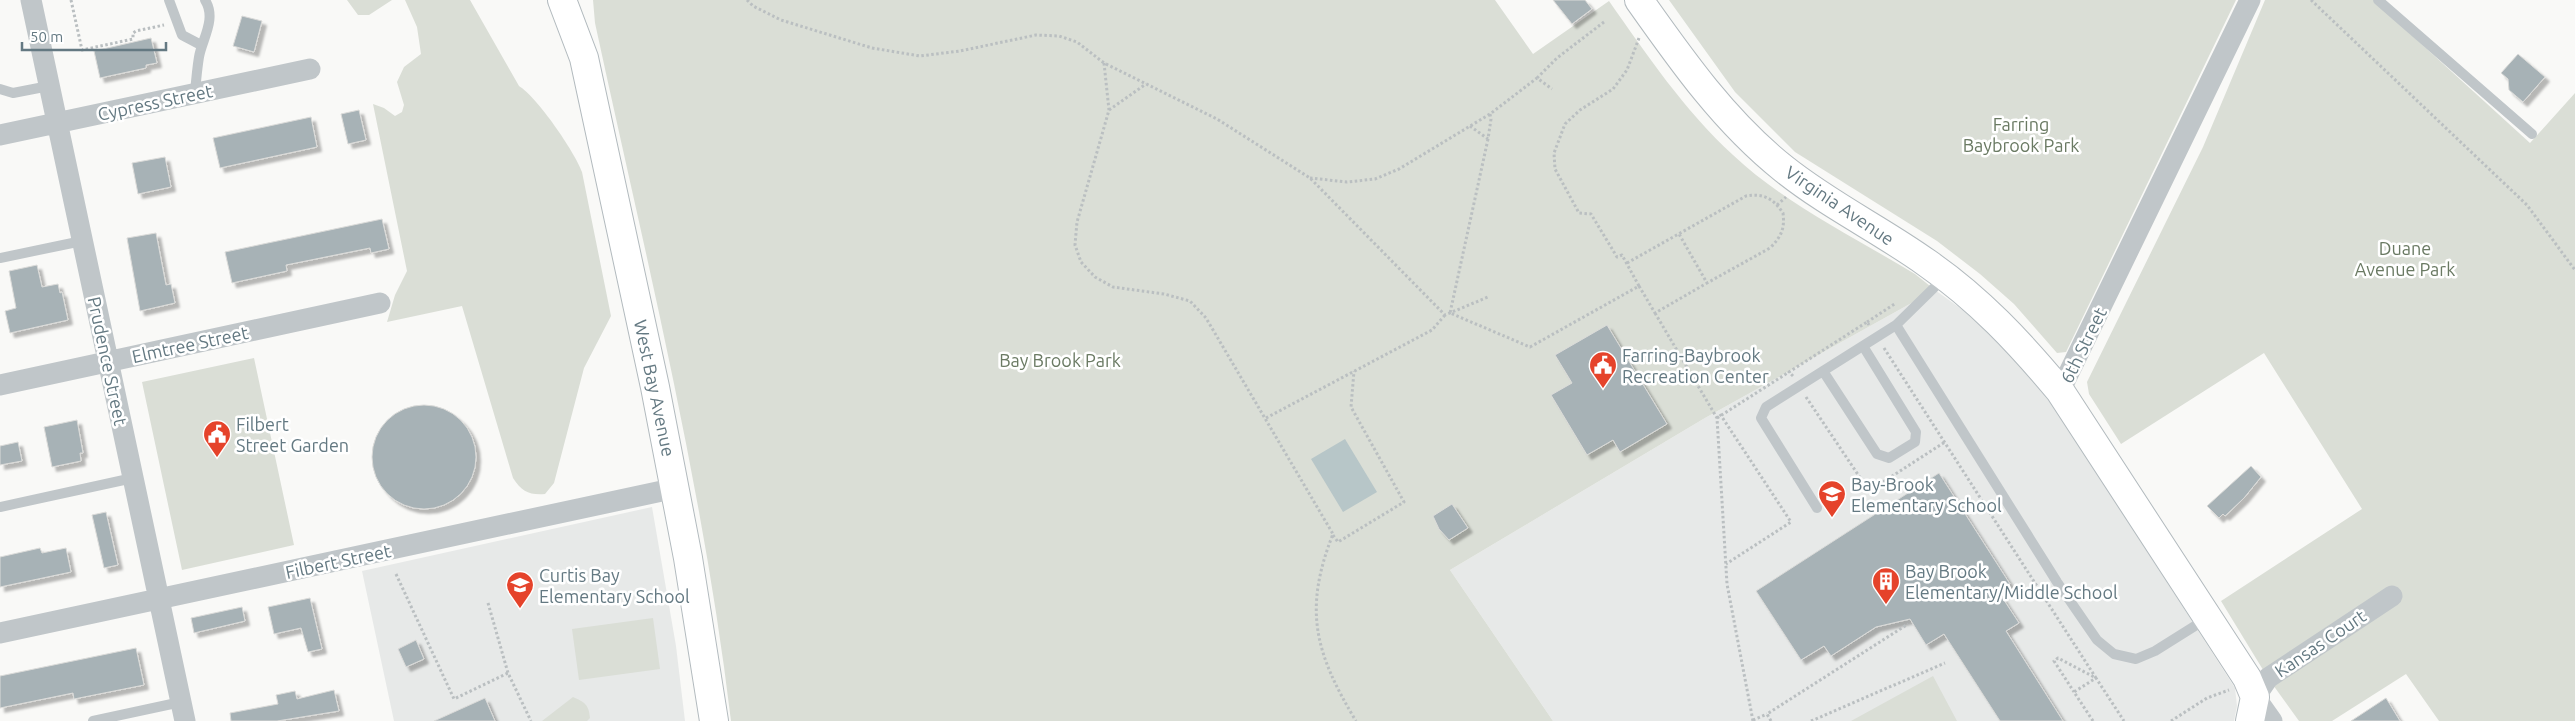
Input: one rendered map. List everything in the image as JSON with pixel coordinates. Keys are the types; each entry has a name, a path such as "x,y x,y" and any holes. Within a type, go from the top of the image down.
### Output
{"street":[{"name":"Prudence Street","path":"31,0 183,712"},
{"name":"West Bay Avenue","path":"562,0 584,58 676,488 704,646 714,721"},
{"name":"West Bay Avenue","path":"581,0 584,58"},
{"name":"Virginia Avenue","path":"1639,0 1718,106 1748,137 1783,168 1817,194 1945,276 1997,319 2060,391"},
{"name":"6th Street","path":"2250,0 2060,391 2247,678 2245,702 2272,721"},
{"name":"Cypress Street","path":"0,135 310,69"},
{"name":"Elmtree Street","path":"0,385 380,303"},
{"name":"Filbert Street","path":"0,634 676,488"},
{"name":"Kansas Court","path":"2245,702 2268,678 2392,596"}],"lane":[{"path":"169,0 182,35 201,46"},
{"path":"195,93 201,46 210,18 209,5 205,0"},
{"path":"2378,0 2532,134"},
{"path":"0,88 13,93 49,86"},
{"path":"0,258 82,241"},
{"path":"1817,508 1761,418 1766,407 1896,325 1945,276"},
{"path":"1896,325 2057,582 2097,640 2114,654 2136,659 2155,651 2208,618"},
{"path":"1823,371 1877,454 1889,458 1915,442 1916,432 1863,346"},
{"path":"0,507 133,478"},
{"path":"93,721 183,712"}],"path":[{"path":"71,0 82,50 133,39 133,34 136,31 176,23"},
{"path":"747,0 753,6 782,20 872,48 920,56 960,51 1036,35 1059,36 1077,42 1104,63 1217,119 1310,178 1445,315"},
{"path":"2311,0 2526,205 2575,270"},
{"path":"1310,178 1347,182 1376,179 1399,168 1490,114 1537,78 1557,58 1604,22"},
{"path":"1639,38 1631,61 1613,89 1571,117 1561,130 1554,153 1555,169 1579,213 1591,214 1617,257 1622,255 1654,313 1717,418 1727,584 1753,721 1768,714 1908,624"},
{"path":"1104,63 1109,110 1077,222 1075,245 1081,262 1095,277 1113,287 1164,294 1190,301 1206,318 1338,542 1404,502 1351,407 1354,371"},
{"path":"1537,78 1552,89"},
{"path":"1109,110 1146,84"},
{"path":"1450,313 1488,139 1490,114"},
{"path":"1470,126 1488,139"},
{"path":"1626,263 1746,196 1757,194 1769,198 1782,213 1783,230 1779,240 1770,248 1654,313"},
{"path":"1679,234 1708,283"},
{"path":"1450,313 1530,347 1640,286"},
{"path":"1266,418 1432,330 1445,315 1488,297"},
{"path":"1717,418 1720,414 1867,322 1902,297"},
{"path":"1867,322 1870,328"},
{"path":"1882,346 2124,721"},
{"path":"1789,372 1794,377"},
{"path":"1720,414 1791,522 1726,564"},
{"path":"1333,534 1322,563 1316,598 1315,624 1323,655 1340,694 1356,721"},
{"path":"396,574 454,699 508,674"},
{"path":"488,603 508,674 531,721"},
{"path":"2093,721 2054,661 2058,658 2096,678"},
{"path":"1810,721 1945,663"},
{"path":"2074,692 2096,678"},
{"path":"2171,721 2207,698 2245,702"},
{"path":"1768,714 1771,721"}],"shaded area":[{"name":"Bay-Brook Elementary School","path":"1935,290 1985,326 2018,360 2049,399 2235,688 2237,706 2234,721 1553,721 1450,570 1705,418"},
{"path":"1345,439 1377,492 1343,512 1311,459"},
{"name":"Curtis Bay Elementary School","path":"652,507 676,646 685,721 394,721 362,571"}],"green space":[{"path":"347,0 392,0 369,15 358,15"},
{"path":"405,0 470,0 519,86 527,92 555,126 582,172 611,316 584,368 554,483 545,494 526,492 513,478 462,306 387,322 395,295 407,271 373,104 384,108 395,116 402,112 404,105 397,82 404,67 421,54 417,27"},
{"name":"Bay Brook Park","path":"593,0 1495,0 1533,54 1609,1 1682,101 1715,138 1753,173 1821,219 1915,274 1935,290 1705,418 1450,570 1553,721 731,721 705,545 689,458 653,283 595,23"},
{"name":"Farring Baybrook Park","path":"1669,0 2236,0 2066,352 2057,353 2014,304 1980,274 1937,241 1795,152 1735,92"},
{"name":"Duane Avenue Park","path":"2265,0 2373,0 2530,143 2575,93 2575,721 2439,721 2406,674 2332,721 2299,721 2268,678 2221,601 2362,509 2264,353 2121,444 2089,394 2087,382 2203,147"},
{"name":"Filbert Street Garden","path":"254,358 294,545 182,570 142,382"},
{"path":"653,618 660,669 579,680 572,629"},
{"path":"1933,676 1957,721 1851,721"},
{"path":"573,697 583,702 587,707 590,718 587,721 542,721"}],"building":[{"path":"1553,0 1585,0 1592,9 1572,24"},
{"path":"242,16 262,21 254,52 233,46"},
{"path":"151,38 157,63 146,65 146,68 100,78 94,51"},
{"path":"2518,54 2545,77 2523,102 2509,90 2508,79 2501,73"},
{"path":"359,110 366,140 348,144 341,114"},
{"path":"311,117 317,147 220,168 213,138"},
{"path":"165,157 171,187 138,194 132,163"},
{"path":"382,219 389,249 371,253 370,248 286,265 287,271 232,283 225,252"},
{"path":"156,233 166,285 171,284 175,303 140,311 127,238"},
{"path":"37,265 42,287 58,284 60,293 62,292 68,320 10,333 5,311 16,308 9,271"},
{"name":"Farring-Baybrook Recreation Center","path":"1607,325 1667,424 1620,452 1613,440 1587,455 1551,395 1572,383 1555,355"},
{"path":"424,405 444,409 461,420 472,437 476,457 472,477 461,494 444,505 424,509 404,505 387,494 376,477 372,457 376,437 387,420 404,409"},
{"path":"77,420 83,453 80,453 81,461 52,467 44,427"},
{"path":"18,442 22,461 0,465 0,446"},
{"path":"2251,466 2261,477 2244,498 2225,516 2223,514 2219,518 2207,506"},
{"name":"Bay Brook Elementary/Middle School","path":"1939,473 2010,584 1998,591 2019,623 2006,631 2063,721 2000,721 1944,634 1926,645 1910,619 1876,627 1831,656 1824,646 1801,660 1756,591"},
{"path":"1452,504 1468,528 1449,540 1439,529 1433,516"},
{"path":"106,512 118,565 104,568 92,515"},
{"path":"40,548 42,553 66,548 71,572 0,587 0,557"},
{"path":"310,598 322,649 308,652 301,628 274,634 268,607"},
{"path":"242,607 245,621 194,633 191,618"},
{"path":"416,640 424,659 406,667 398,649"},
{"path":"136,648 144,685 74,699 73,693 0,708 0,676"},
{"path":"334,690 339,711 277,721 231,721 230,713 278,704 276,695 295,691 297,699"},
{"path":"485,698 495,721 434,721"},
{"path":"2386,698 2400,721 2351,721"}],"place":[{"name":"Farring-Baybrook Recreation Center","path":"1603,389"},
{"name":"Filbert Street Garden","path":"217,458"},
{"name":"Bay-Brook Elementary School","path":"1832,518"},
{"name":"Bay Brook Elementary/Middle School","path":"1886,605"},
{"name":"Curtis Bay Elementary School","path":"520,609"}]}
